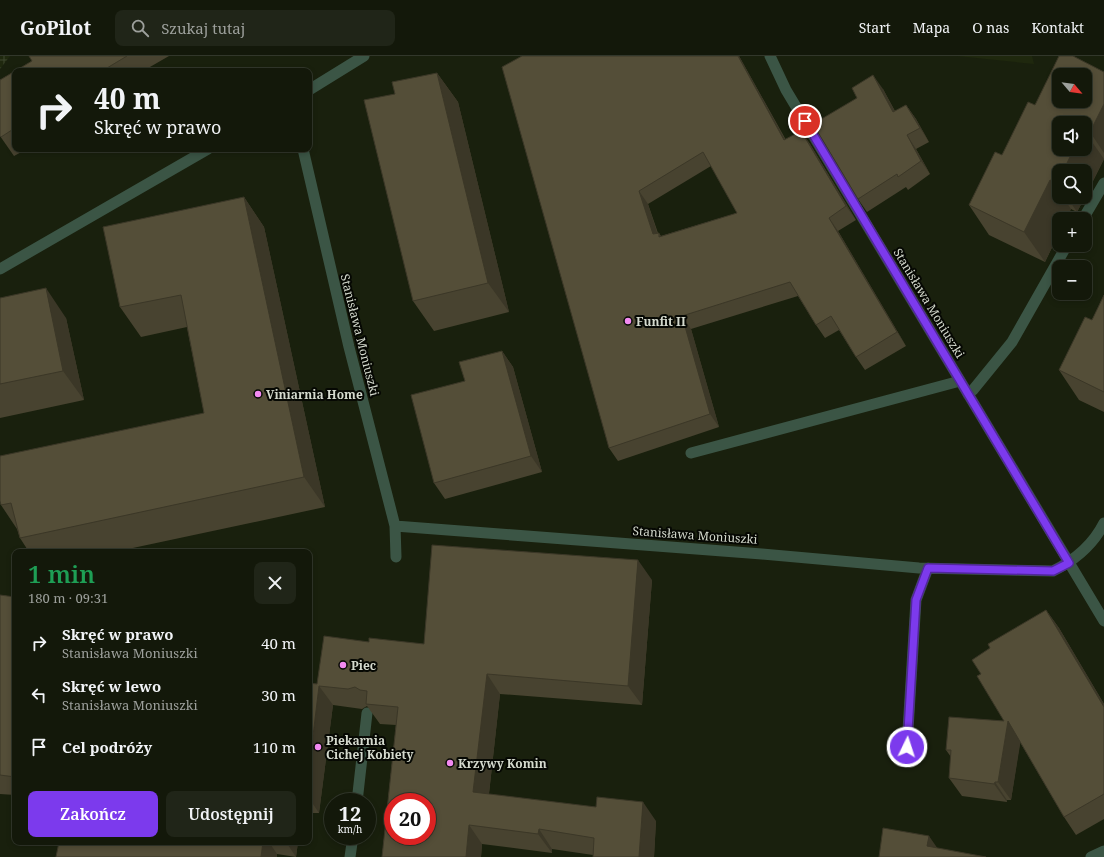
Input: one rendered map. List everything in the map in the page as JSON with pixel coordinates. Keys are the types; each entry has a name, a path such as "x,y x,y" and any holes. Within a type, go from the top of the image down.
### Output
{"street":[{"path":"312,88 364,56"},
{"name":"Stanisława Moniuszki","path":"770,56 789,93 1104,621"},
{"path":"0,269 203,152"},
{"name":"Stanisława Moniuszki","path":"304,152 349,347 395,526 396,557"},
{"path":"1087,212 1104,184"},
{"path":"968,394 1012,342 1063,252"},
{"path":"691,453 960,380"},
{"path":"1069,563 1081,553 1099,533 1104,523"},
{"name":"Stanisława Moniuszki","path":"395,526 928,568 1053,571 1069,563"},
{"path":"906,762 916,600 928,568"},
{"path":"359,793 367,713"},
{"path":"350,857 352,845"},
{"path":"1091,857 1104,851"}],"shaded area":[{"path":"0,56 10,56 0,69"},
{"path":"957,56 1032,56 1034,64"}],"building":[{"path":"29,56 127,56 107,68 20,68 32,61"},
{"path":"522,56 738,56 784,140 801,131 846,206 829,218 897,332 856,357 831,316 816,325 790,282 682,316 710,414 609,448 502,67","holes":["703,152 737,213 659,237 659,233 653,234 639,191"]},
{"path":"1059,56 1073,56 1104,72 1104,104 1092,128 1092,116 1052,116 1052,156 1070,156 1066,164 1052,164 1052,181 1050,180 1024,232 969,205 995,152 1002,155 1028,102 1035,105 1052,70 1052,108 1092,108 1092,68 1053,68"},
{"path":"12,73 12,130 1,137 0,136 0,80"},
{"path":"437,73 488,283 413,301 364,100 395,94 392,82"},
{"path":"873,75 893,112 906,105 920,128 907,135 921,161 898,177 897,174 858,199 813,124 857,98 852,88"},
{"name":"Viniarnia Home","path":"244,197 304,477 20,538 11,503 1,505 0,501 0,456 204,413 181,295 120,307 103,227"},
{"path":"46,288 63,371 0,384 0,298"},
{"path":"1104,295 1104,392 1059,370 1085,317 1092,320"},
{"path":"502,351 531,456 434,483 411,395 465,381 459,362"},
{"path":"432,545 638,560 628,686 487,674 473,792 596,807 597,797 643,802 639,857 593,857 594,838 539,829 538,834 469,825 466,857 382,857 384,838 384,845 436,845 436,793 389,793 398,707 366,704 367,691 360,690 355,687 348,689 319,686 312,744 312,683 317,684 324,636 369,642 369,638 424,644"},
{"path":"0,595 12,597 12,777 0,775"},
{"path":"1046,610 1104,707 1104,794 1064,817 1008,721 998,782 995,782 994,784 949,778 951,750 946,750 949,717 1004,721 977,676 981,674 972,660 990,648 988,644"},
{"path":"883,828 929,836 927,846 986,857 879,857"},
{"path":"58,845 263,845 261,857 56,857"}],"place":[{"name":"Funfit II","path":"628,321"},
{"name":"Viniarnia Home","path":"258,394"},
{"name":"Piec","path":"343,665"},
{"name":"Piekarnia Cichej Kobiety","path":"318,747"},
{"name":"Krzywy Komin","path":"450,763"}],"route":[{"path":"805,121 1069,563 1053,571 928,568 916,600 907,747"}]}
